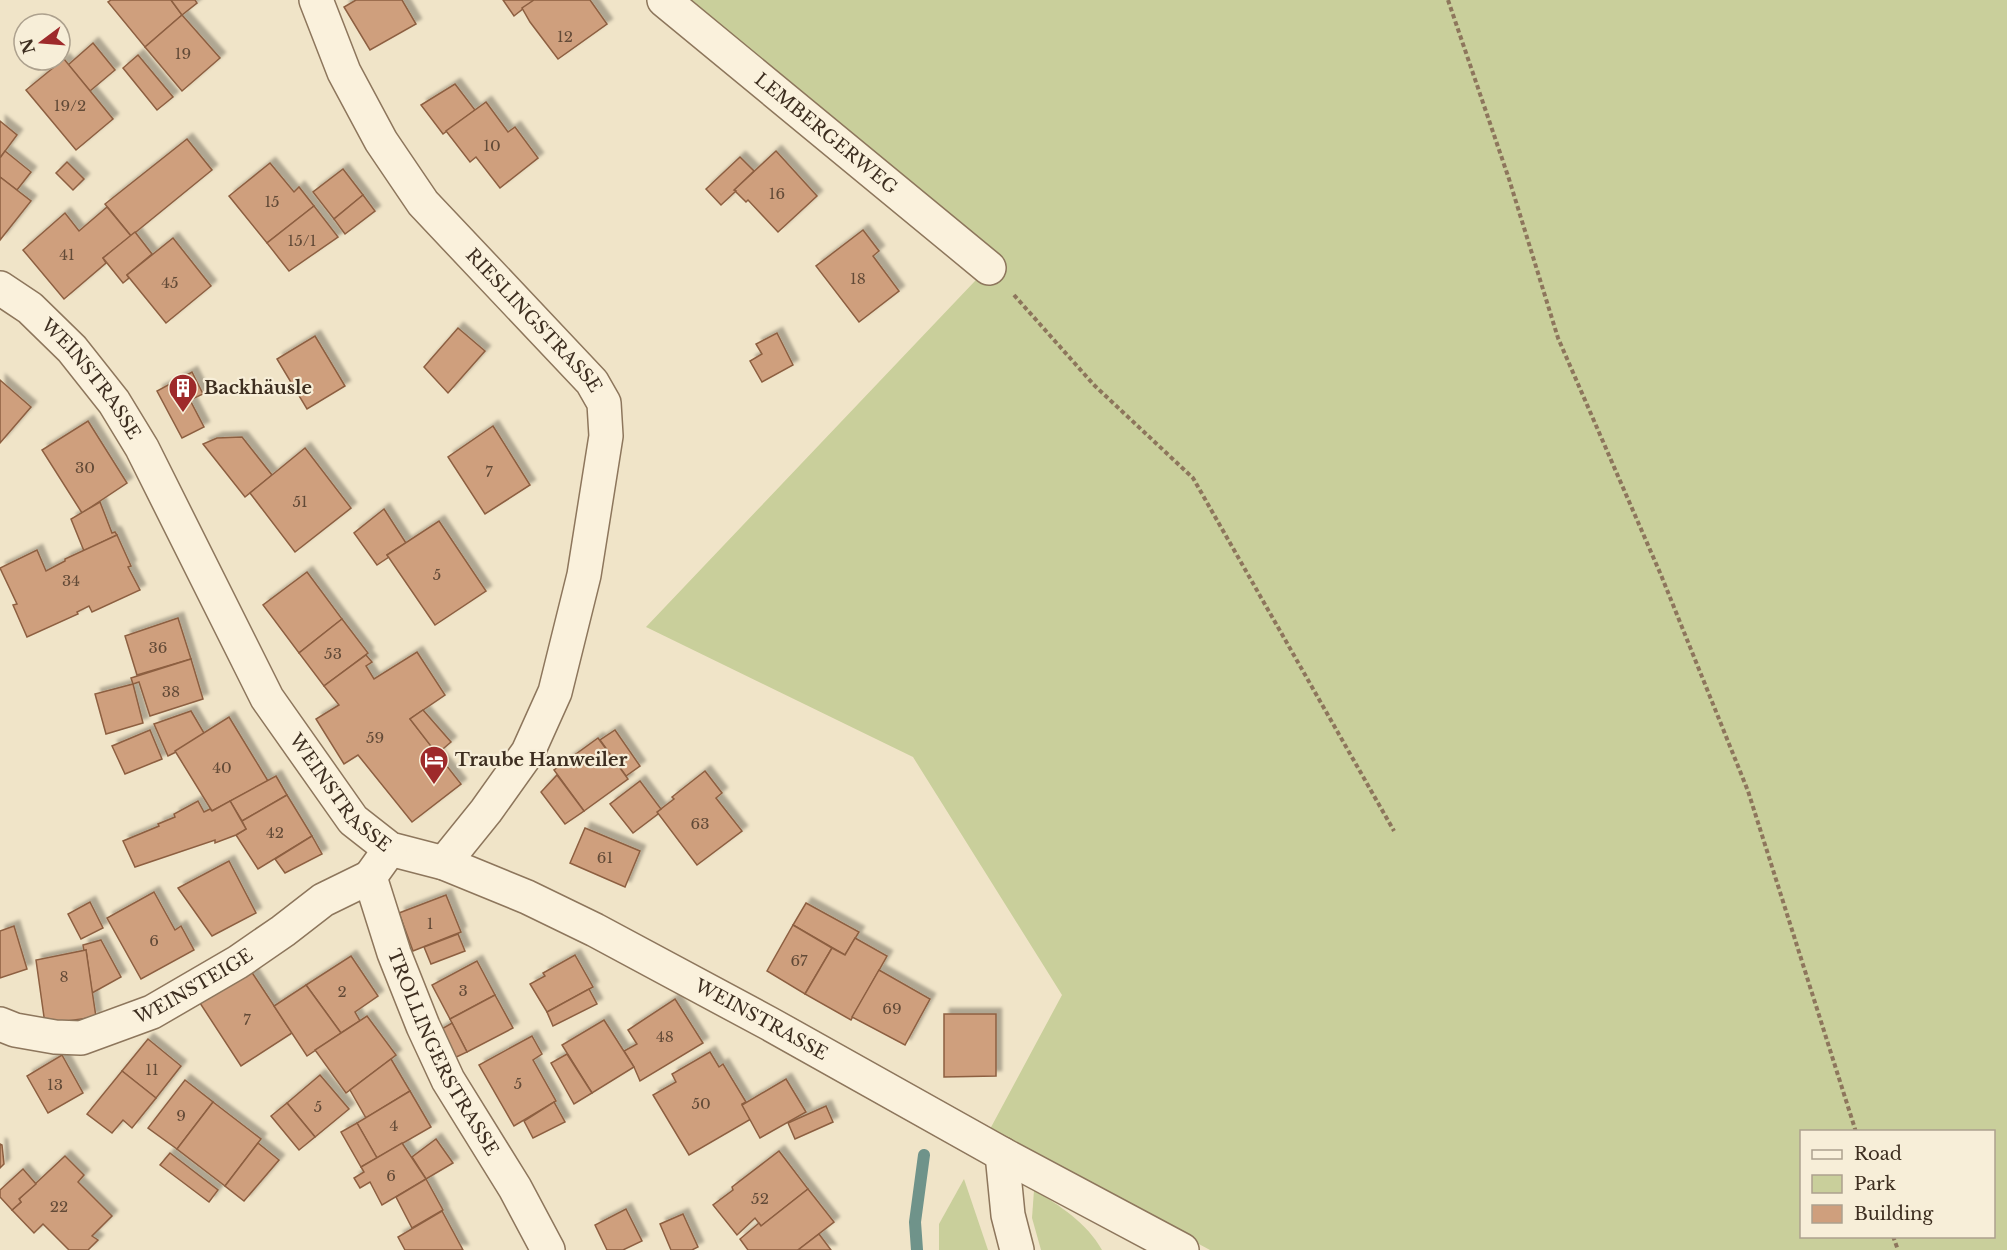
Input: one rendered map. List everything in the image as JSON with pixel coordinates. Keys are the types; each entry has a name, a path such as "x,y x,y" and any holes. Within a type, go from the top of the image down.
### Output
{"street":[{"name":"RIESLINGSTRASSE","path":"316,0 344,72 375,131 423,203 592,382 604,403 606,435 584,575 555,692 528,752 486,811 444,862"},
{"name":"LEMBERGERWEG","path":"664,0 989,268"},
{"name":"WEINSTRASSE","path":"0,288 30,308 72,349 114,402 142,448 267,698 353,820 390,849 444,862 527,897 594,930 1167,1246"},
{"path":"370,877 390,849"},
{"name":"WEINSTEIGE","path":"0,1024 15,1030 55,1037 81,1038 152,1012 238,962 323,900 370,877"},
{"name":"TROLLINGERSTRASSE","path":"370,877 398,963 448,1080 515,1188 549,1250"},
{"path":"1002,1154 1008,1215 1017,1250"}],"path":[{"path":"1448,0 1509,179 1558,338 1661,575 1748,791 1856,1130"},
{"path":"989,268 1095,384 1193,478 1394,831"}],"green space":[{"path":"677,0 2007,0 2007,1250 1210,1250 989,1131 1062,995 913,757 646,627 994,261"},
{"path":"964,1179 988,1250 939,1250 939,1224"},
{"path":"1034,1190 1080,1223 1102,1250 1041,1250 1032,1218"}],"building":[{"path":"111,0 171,0 182,15 145,47 108,2"},
{"path":"171,0 195,0 197,3 182,15"},
{"path":"356,0 402,0 416,24 370,50 344,7"},
{"path":"503,0 534,0 514,16"},
{"path":"534,0 590,0 607,24 558,59 522,8"},
{"path":"182,15 220,58 182,91 145,47"},
{"path":"93,43 115,70 90,91 72,70 72,61"},
{"path":"138,55 173,97 157,110 123,68"},
{"path":"72,69 113,119 76,150 26,90 48,72 72,72"},
{"path":"455,84 475,110 443,134 421,105"},
{"path":"486,102 508,132 515,127 538,158 500,188 476,157 470,162 446,131"},
{"path":"0,121 17,135 0,158"},
{"path":"187,139 212,170 131,236 105,204"},
{"path":"5,151 31,172 17,190 0,177 0,158"},
{"path":"776,151 817,196 778,232 748,200 746,202 734,190"},
{"path":"740,157 754,171 721,205 706,189"},
{"path":"67,162 84,179 73,190 56,173"},
{"path":"270,163 294,192 299,187 314,206 267,243 229,196"},
{"path":"343,169 363,195 334,219 313,192"},
{"path":"0,177 31,201 0,240"},
{"path":"363,195 375,211 345,234 334,219"},
{"path":"314,206 338,237 289,271 267,243"},
{"path":"107,207 131,236 103,258 106,263 64,299 23,250 65,213 79,231"},
{"path":"863,230 879,251 873,256 899,291 859,322 816,266"},
{"path":"135,232 152,254 127,275 129,278 123,283 103,258"},
{"path":"173,238 211,286 166,323 127,275"},
{"path":"458,328 485,351 448,393 424,367"},
{"path":"777,333 793,365 762,382 750,361 762,354 756,344"},
{"path":"315,336 345,386 307,409 277,359"},
{"name":"Backhäusle","path":"192,372 203,394 190,400 204,427 182,438 157,391"},
{"path":"0,380 31,407 0,443"},
{"path":"88,421 127,483 82,513 42,450"},
{"path":"493,426 530,485 485,514 448,457"},
{"path":"242,437 272,475 245,497 203,444 217,438"},
{"path":"305,448 351,508 295,552 250,493"},
{"path":"100,502 112,533 115,532 117,535 84,551 71,519"},
{"path":"384,509 406,543 387,555 389,557 377,565 354,533"},
{"path":"439,521 486,591 435,625 387,555"},
{"path":"117,535 131,566 128,567 140,590 92,612 89,606 77,612 78,614 27,637 13,605 17,604 0,568 37,550 46,571 65,559"},
{"path":"307,572 342,619 299,653 263,605"},
{"path":"178,618 191,659 137,675 125,636"},
{"path":"342,619 368,653 324,686 299,653"},
{"name":"Traube Hanweiler","path":"417,652 445,695 410,719 461,784 412,822 358,755 344,764 316,719 339,705 324,686 366,655 372,662 366,666 374,679"},
{"path":"191,659 203,699 150,716 139,682 133,684 131,678"},
{"path":"133,684 143,723 106,734 95,694"},
{"path":"423,710 451,742 437,754 410,719"},
{"path":"191,711 204,733 168,756 154,724"},
{"path":"229,717 268,781 212,811 175,751"},
{"path":"150,730 162,759 125,774 112,746"},
{"path":"615,730 640,766 626,776 600,740"},
{"path":"598,738 628,779 584,811 554,770"},
{"path":"705,771 722,793 716,798 742,831 697,865 657,812"},
{"path":"557,775 584,811 565,824 541,792"},
{"path":"276,776 287,795 242,821 230,801"},
{"path":"640,781 661,809 657,812 658,814 633,833 610,804"},
{"path":"287,795 312,836 258,869 236,835 246,829 242,821"},
{"path":"198,801 204,812 210,809 212,811 230,801 246,829 215,843 215,840 135,867 123,841 159,826 158,824 175,817 174,814"},
{"path":"585,828 640,851 625,887 570,863"},
{"path":"312,836 322,854 285,873 275,859"},
{"path":"229,861 256,913 212,936 178,888"},
{"path":"154,892 175,930 181,926 194,950 141,979 107,918"},
{"path":"446,895 461,932 413,951 399,913"},
{"path":"90,902 103,928 81,939 68,914"},
{"path":"806,903 859,932 845,955 793,925"},
{"path":"793,925 832,948 805,994 767,971"},
{"path":"14,926 27,969 0,978 0,931"},
{"path":"458,934 465,951 431,964 424,947"},
{"path":"855,938 887,956 851,1020 805,994 832,948 845,955"},
{"path":"101,940 121,977 92,993 86,950 84,951 83,945"},
{"path":"86,950 96,1017 45,1024 36,960"},
{"path":"575,955 593,987 547,1012 530,984 545,976 543,973"},
{"path":"351,956 378,996 355,1012 360,1021 341,1033 306,985"},
{"path":"477,961 495,995 450,1019 432,985"},
{"path":"249,968 292,1033 241,1066 198,1000"},
{"path":"879,970 930,999 905,1045 852,1017"},
{"path":"306,985 341,1033 307,1056 274,1006"},
{"path":"589,989 597,1004 553,1026 547,1012"},
{"path":"495,995 513,1028 467,1052 450,1019"},
{"path":"675,999 703,1043 640,1081 624,1051 637,1044 628,1030"},
{"path":"944,1014 996,1014 996,1076 944,1077"},
{"path":"367,1016 396,1055 346,1093 315,1050"},
{"path":"604,1020 634,1067 592,1093 562,1045"},
{"path":"452,1023 467,1052 448,1061 433,1034"},
{"path":"532,1036 542,1054 533,1060 556,1101 514,1126 479,1065"},
{"path":"148,1039 181,1066 156,1098 122,1071"},
{"path":"710,1052 719,1067 723,1064 746,1102 742,1104 751,1119 689,1155 653,1095 676,1082 672,1074"},
{"path":"567,1054 592,1093 574,1104 551,1063"},
{"path":"62,1055 83,1093 48,1113 27,1076"},
{"path":"391,1059 410,1091 366,1118 350,1090"},
{"path":"122,1071 156,1098 132,1128 123,1120 112,1133 87,1114"},
{"path":"320,1075 349,1109 315,1137 287,1103"},
{"path":"786,1079 806,1112 760,1138 742,1105"},
{"path":"185,1080 213,1102 177,1149 148,1128"},
{"path":"410,1091 431,1127 377,1158 357,1123"},
{"path":"213,1102 261,1139 225,1186 177,1149"},
{"path":"554,1102 565,1122 533,1138 524,1121"},
{"path":"287,1103 315,1137 299,1150 271,1116"},
{"path":"826,1106 833,1122 795,1139 788,1123"},
{"path":"357,1123 377,1158 361,1167 341,1132"},
{"path":"436,1139 453,1163 426,1179 412,1157"},
{"path":"258,1143 279,1160 244,1201 225,1186"},
{"path":"402,1143 426,1179 382,1205 370,1182 360,1188 354,1178 364,1172 361,1167"},
{"path":"0,1144 4,1164 0,1168"},
{"path":"779,1151 808,1189 761,1226 755,1218 737,1235 713,1205 733,1190 732,1187"},
{"path":"170,1153 218,1190 209,1202 160,1165"},
{"path":"65,1156 84,1175 78,1182 112,1216 92,1236 98,1240 88,1250 69,1250 43,1224 34,1233 12,1210 21,1202 19,1199"},
{"path":"23,1169 36,1184 19,1199 21,1202 12,1210 0,1197 0,1190"},
{"path":"426,1179 443,1210 412,1228 396,1197"},
{"path":"808,1189 834,1222 798,1250 748,1250 740,1239 759,1223 761,1226"},
{"path":"626,1209 642,1241 623,1250 607,1250 595,1225"},
{"path":"442,1211 463,1250 405,1250 398,1237"},
{"path":"683,1214 698,1247 692,1250 671,1250 660,1224"},
{"path":"819,1234 831,1250 798,1250"}],"waterway":[{"path":"917,1250 915,1222 924,1155"}],"place":[{"name":"Backhäusle","path":"183,414"},
{"name":"Traube Hanweiler","path":"434,786"}]}
